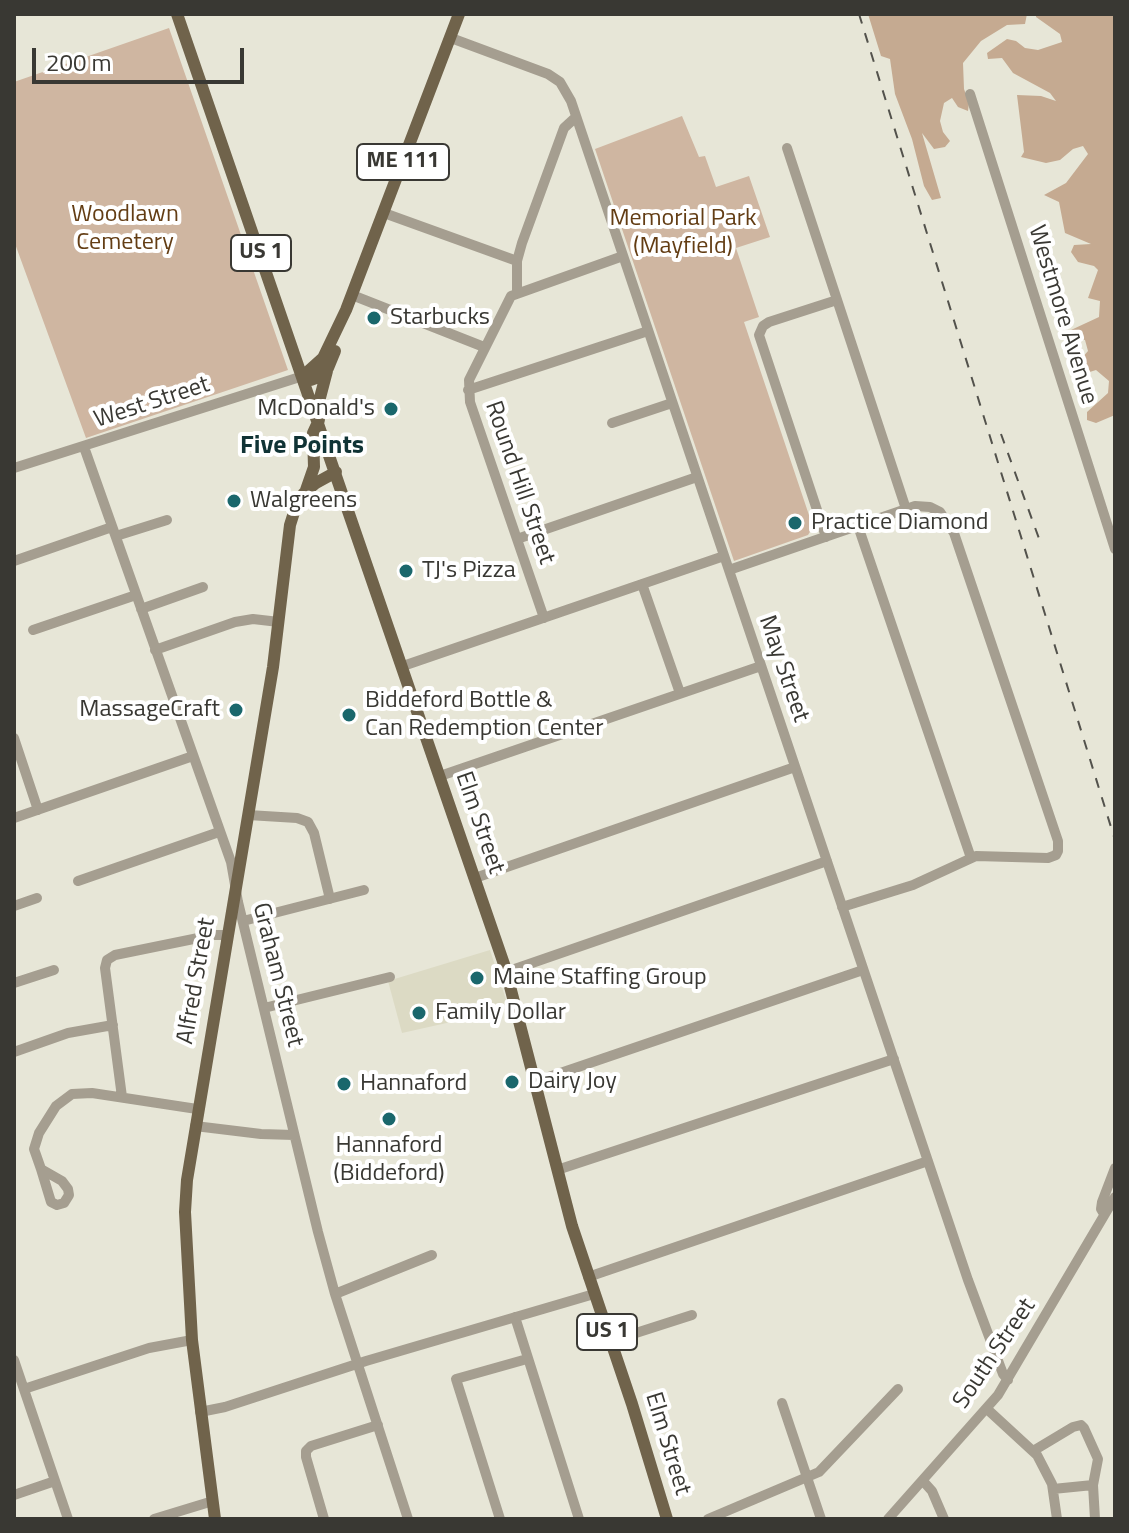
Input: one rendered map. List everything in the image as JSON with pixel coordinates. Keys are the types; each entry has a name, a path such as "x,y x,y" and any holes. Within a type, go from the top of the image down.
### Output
{"main road":[{"name":"Elm Street","path":"177,14 318,417 506,972 588,1277 667,1519"},
{"name":"ME 111","path":"303,376 323,358 346,310 459,14"},
{"name":"ME 111","path":"328,368 346,324 346,310"},
{"path":"303,376 315,379 328,368"},
{"name":"Alfred Street","path":"215,1519 192,1340 185,1201 197,1109 279,622 290,525 315,462 313,433 328,368"},
{"path":"306,491 336,472"}],"street":[{"name":"May Street","path":"451,38 551,75 566,91 968,1280 1003,1374 1008,1380"},
{"name":"Westmore Avenue","path":"970,94 1115,549"},
{"path":"576,117 564,128 517,261 517,292 623,256"},
{"path":"787,148 905,505"},
{"path":"384,213 517,261"},
{"name":"Round Hill Street","path":"517,292 508,301 484,347 469,380 468,390 544,618"},
{"path":"352,295 484,347"},
{"path":"826,537 761,344 761,329 769,322 837,300"},
{"path":"468,390 648,331"},
{"name":"West Street","path":"14,468 303,376"},
{"path":"612,423 672,403"},
{"name":"Graham Street","path":"84,447 231,862 294,1135 335,1294 408,1519"},
{"path":"517,539 697,477"},
{"path":"729,570 858,526 905,505 934,508 946,517 1058,841 1057,854 1048,858 985,855 971,858 913,885 842,907"},
{"path":"14,561 167,520"},
{"path":"858,526 971,858"},
{"path":"403,666 724,556"},
{"path":"642,584 680,693"},
{"path":"141,609 203,587"},
{"path":"33,630 136,595"},
{"path":"155,650 235,622 253,619 279,622"},
{"path":"440,776 761,666"},
{"path":"14,738 38,810"},
{"path":"14,818 193,756"},
{"path":"475,878 795,767"},
{"path":"248,815 297,818 308,822 314,833 330,899"},
{"path":"78,881 219,832"},
{"path":"506,972 827,861"},
{"path":"243,921 364,890"},
{"path":"14,906 37,898"},
{"path":"122,1097 105,966 111,956 213,935 227,935"},
{"path":"14,983 54,970"},
{"path":"534,1082 863,970"},
{"path":"264,1008 390,977"},
{"path":"14,1052 68,1033 113,1025"},
{"path":"557,1170 894,1059"},
{"path":"41,1169 34,1155 34,1144 61,1100 72,1094 85,1092 197,1109"},
{"path":"195,1126 294,1135"},
{"path":"588,1277 928,1161"},
{"path":"1104,1214 1102,1202 1115,1168"},
{"name":"South Street","path":"889,1519 987,1409 1008,1380 1115,1197"},
{"path":"335,1294 432,1255"},
{"path":"200,1412 594,1294"},
{"path":"611,1341 692,1315"},
{"path":"515,1317 579,1519"},
{"path":"24,1389 149,1348 192,1340"},
{"path":"500,1519 456,1379 527,1359"},
{"path":"14,1360 68,1519"},
{"path":"708,1519 807,1479 831,1462 898,1389"},
{"path":"782,1403 821,1519"},
{"path":"987,1409 1033,1451 1048,1473 1057,1519"},
{"path":"324,1519 306,1451 311,1446 378,1425"},
{"path":"1033,1451 1081,1425 1098,1459 1093,1485 1095,1519"},
{"path":"14,1495 55,1481"},
{"path":"923,1481 932,1491 944,1519"},
{"path":"1053,1489 1093,1485"},
{"path":"154,1519 213,1501"}],"shaded area":[{"path":"868,14 1027,14 1025,24 1007,25 981,41 963,63 968,111 958,107 952,98 944,103 940,121 950,141 945,147 934,149 922,133 941,198 932,200 924,186 912,139 895,94 890,59 881,56"},
{"path":"1036,14 1115,14 1115,415 1096,423 1087,420 1087,412 1108,393 1109,381 1096,370 1074,377 1073,368 1088,351 1085,340 1073,337 1071,330 1099,317 1100,301 1088,298 1098,270 1078,262 1071,252 1074,245 1091,244 1065,233 1059,202 1044,195 1066,183 1088,154 1083,146 1073,149 1060,160 1046,163 1021,157 1024,152 1017,95 1041,96 1056,101 1050,93 1013,73 1002,58 988,59 987,53 1007,39 1025,48 1038,50 1062,42 1060,34"},
{"path":"490,950 509,1009 402,1033 388,981"}],"green space":[{"name":"Woodlawn Cemetery","path":"169,28 288,370 86,438 14,241 14,82"},
{"name":"Memorial Park (Mayfield)","path":"682,116 699,157 705,156 716,187 749,176 770,237 736,248 759,317 744,322 813,527 808,535 734,561 595,149"}],"railway":[{"path":"859,14 1115,840"},
{"path":"1001,434 1041,544"},
{"path":"1114,1519 1115,1510"}],"place":[{"name":"Starbucks","path":"374,318"},
{"name":"McDonald's","path":"391,409"},
{"name":"Walgreens","path":"234,501"},
{"name":"Practice Diamond","path":"795,523"},
{"name":"TJ's Pizza","path":"406,571"},
{"name":"MassageCraft","path":"236,710"},
{"name":"Biddeford Bottle & Can Redemption Center","path":"349,715"},
{"name":"Maine Staffing Group","path":"477,978"},
{"name":"Family Dollar","path":"419,1013"},
{"name":"Dairy Joy","path":"512,1082"},
{"name":"Hannaford","path":"344,1084"},
{"name":"Hannaford (Biddeford)","path":"389,1119"}],"district":[{"name":"Five Points","path":"302,447"}]}
